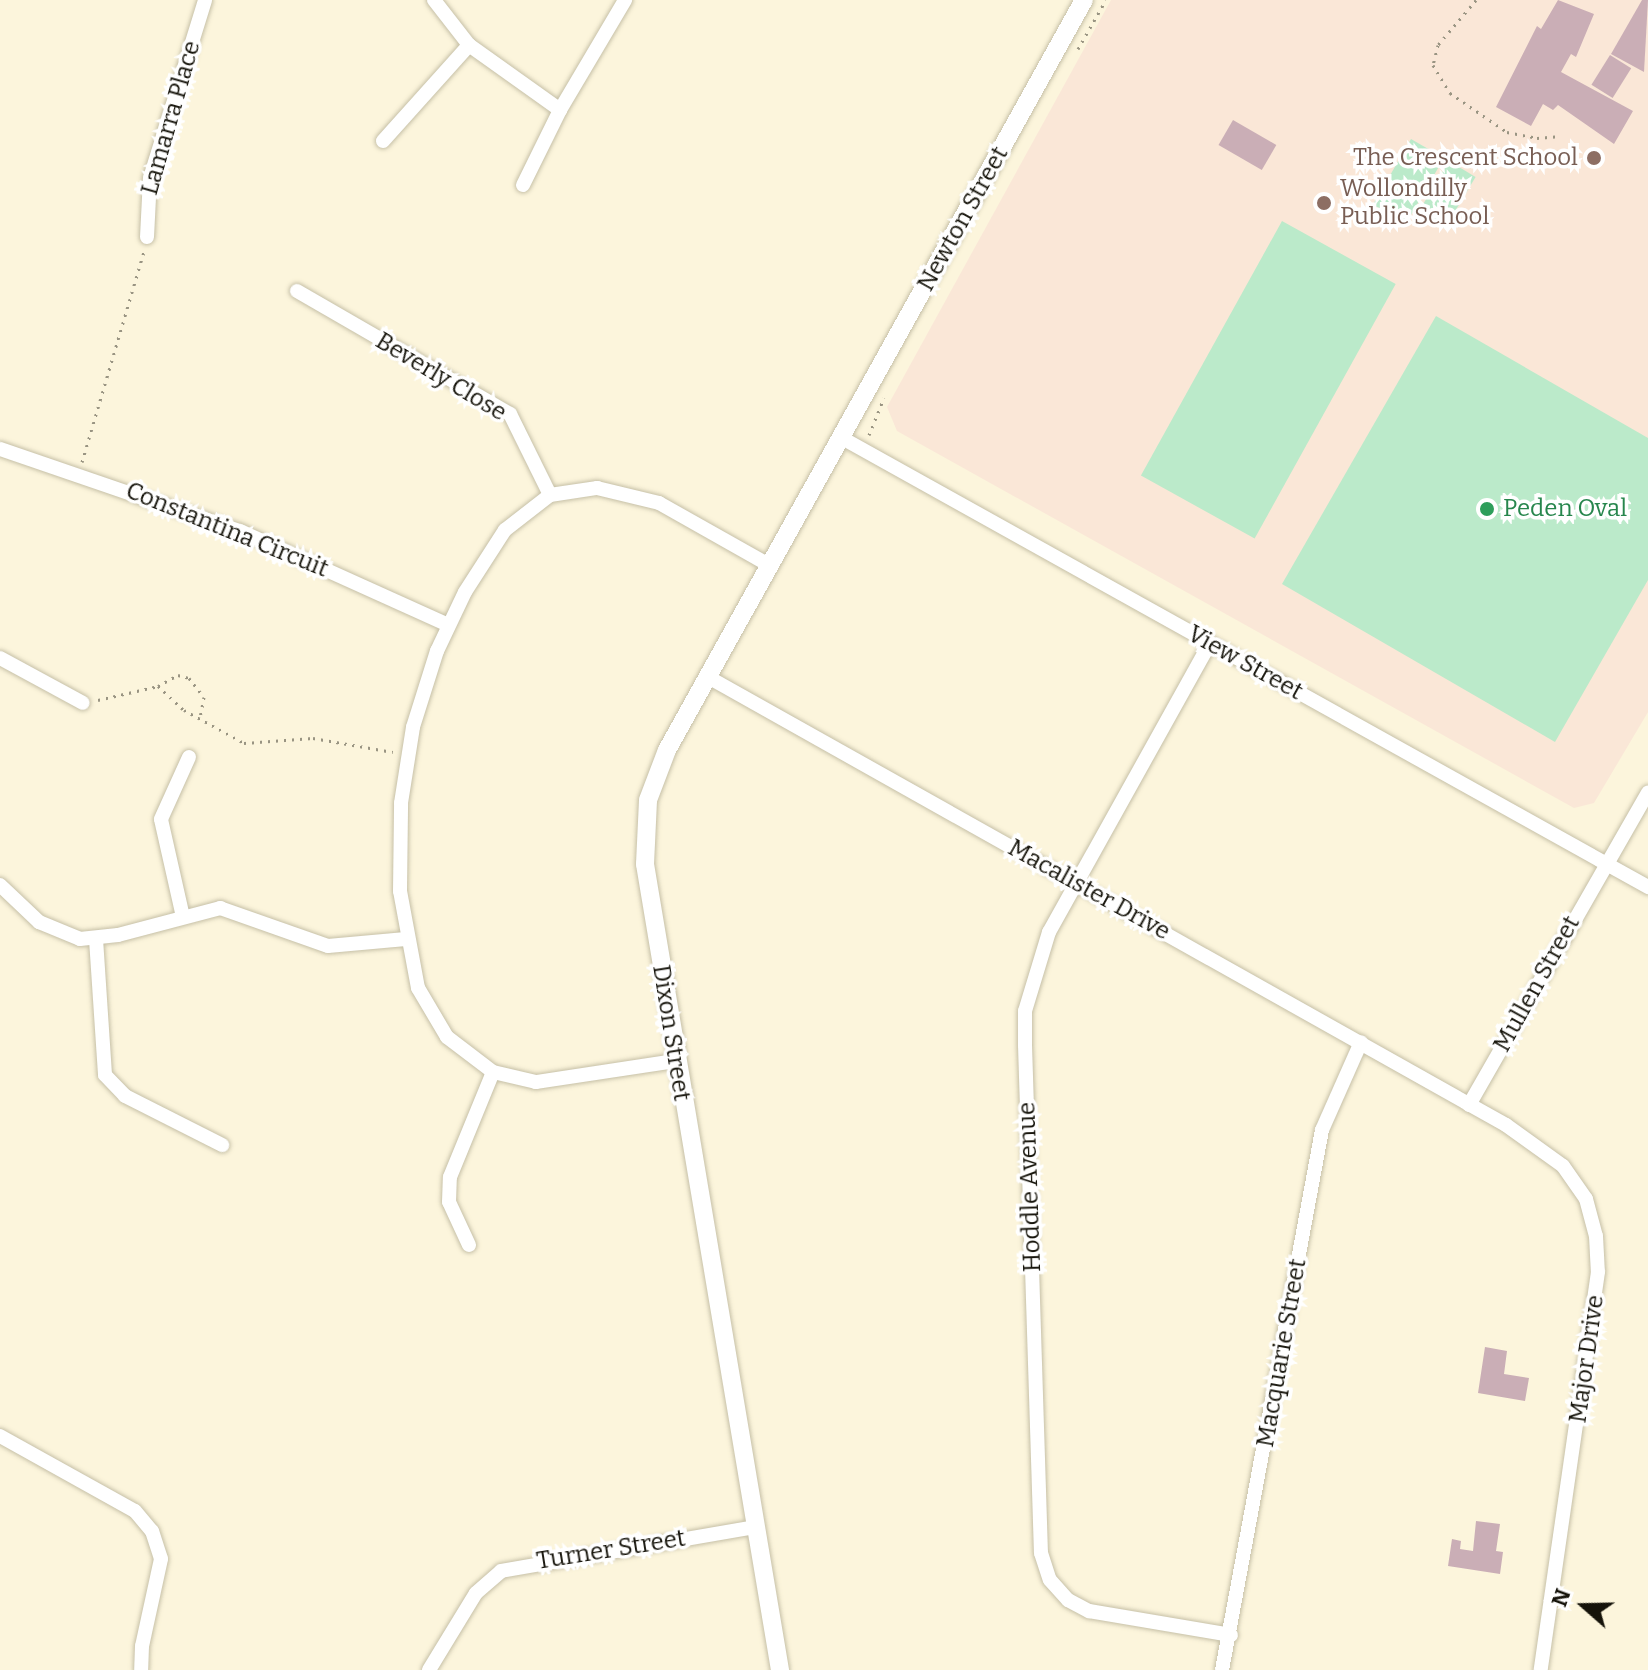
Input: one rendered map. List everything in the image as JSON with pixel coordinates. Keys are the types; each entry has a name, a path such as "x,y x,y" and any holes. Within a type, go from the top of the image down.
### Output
{"street":[{"name":"Lamarra Place","path":"147,237 150,178 205,0"},
{"path":"434,0 469,45 560,110"},
{"path":"523,185 560,110 625,0"},
{"name":"Newton Street","path":"842,438 1084,0"},
{"path":"383,141 469,45"},
{"name":"Beverly Close","path":"297,291 510,414 550,495"},
{"name":"View Street","path":"842,438 1648,887"},
{"name":"Dixon Street","path":"780,1670 675,1061 645,864 644,822 656,774 842,438"},
{"name":"Constantina Circuit","path":"0,449 78,473 240,531 448,625"},
{"path":"675,1061 560,1082 493,1072 458,1047 430,1015 406,939 399,845 408,755 448,625 505,530 550,495 597,488 649,500 771,566"},
{"name":"Hoddle Avenue","path":"1210,643 1075,882 1038,958 1025,1011 1041,1553 1050,1580 1068,1600 1089,1611 1231,1635"},
{"path":"0,658 83,703"},
{"name":"Macalister Drive","path":"708,677 1469,1105"},
{"path":"183,917 161,819 189,757"},
{"name":"Mullen Street","path":"1469,1105 1648,793"},
{"path":"1,889 39,922 63,934 96,939 183,917 237,910 328,946 406,939"},
{"path":"96,939 105,1075 125,1096 222,1145"},
{"name":"Macquarie Street","path":"1222,1670 1231,1635 1322,1130 1361,1042"},
{"path":"469,1245 449,1202 450,1177 493,1072"},
{"name":"Major Drive","path":"1469,1105 1537,1143 1563,1166 1586,1199 1596,1236 1595,1312 1541,1670"},
{"path":"0,1436 135,1511 152,1531 161,1559 142,1646 141,1670"},
{"name":"Turner Street","path":"429,1670 476,1593 488,1580 517,1566 756,1527"}],"path":[{"path":"1075,54 1106,0"},
{"path":"1476,0 1438,45 1433,65 1450,93 1507,132 1537,138 1558,136"},
{"path":"78,473 147,237"},
{"path":"862,450 891,386"},
{"path":"83,703 158,686 178,675 189,678 204,697 200,718"},
{"path":"158,686 200,718 244,743 313,738 408,755"}],"shaded area":[{"name":"Wollondilly Public School","path":"1111,0 1648,0 1648,712 1594,803 1574,808 897,431 887,407"}],"green space":[{"path":"1411,139 1444,158 1406,224 1373,205"},
{"path":"1449,161 1476,177 1445,228 1418,212"},
{"path":"1282,221 1396,284 1255,539 1141,476"},
{"name":"Peden Oval","path":"1436,316 1648,438 1648,580 1555,742 1282,584"}],"building":[{"path":"1558,0 1594,14 1576,57 1571,54 1561,72 1633,111 1614,144 1558,105 1553,110 1543,104 1531,126 1496,107 1537,26 1541,29"},
{"path":"1642,0 1648,0 1644,72 1611,54"},
{"path":"1610,55 1631,68 1613,98 1591,85"},
{"path":"1233,120 1276,145 1262,170 1218,145"},
{"path":"1485,1347 1507,1351 1504,1374 1529,1378 1525,1401 1478,1393"},
{"path":"1476,1521 1500,1524 1496,1551 1503,1552 1500,1574 1448,1566 1452,1539 1461,1541 1460,1549 1473,1551"}],"place":[{"name":"The Crescent School","path":"1594,158"},
{"name":"Wollondilly Public School","path":"1324,203"},
{"name":"Peden Oval","path":"1487,509"}]}
